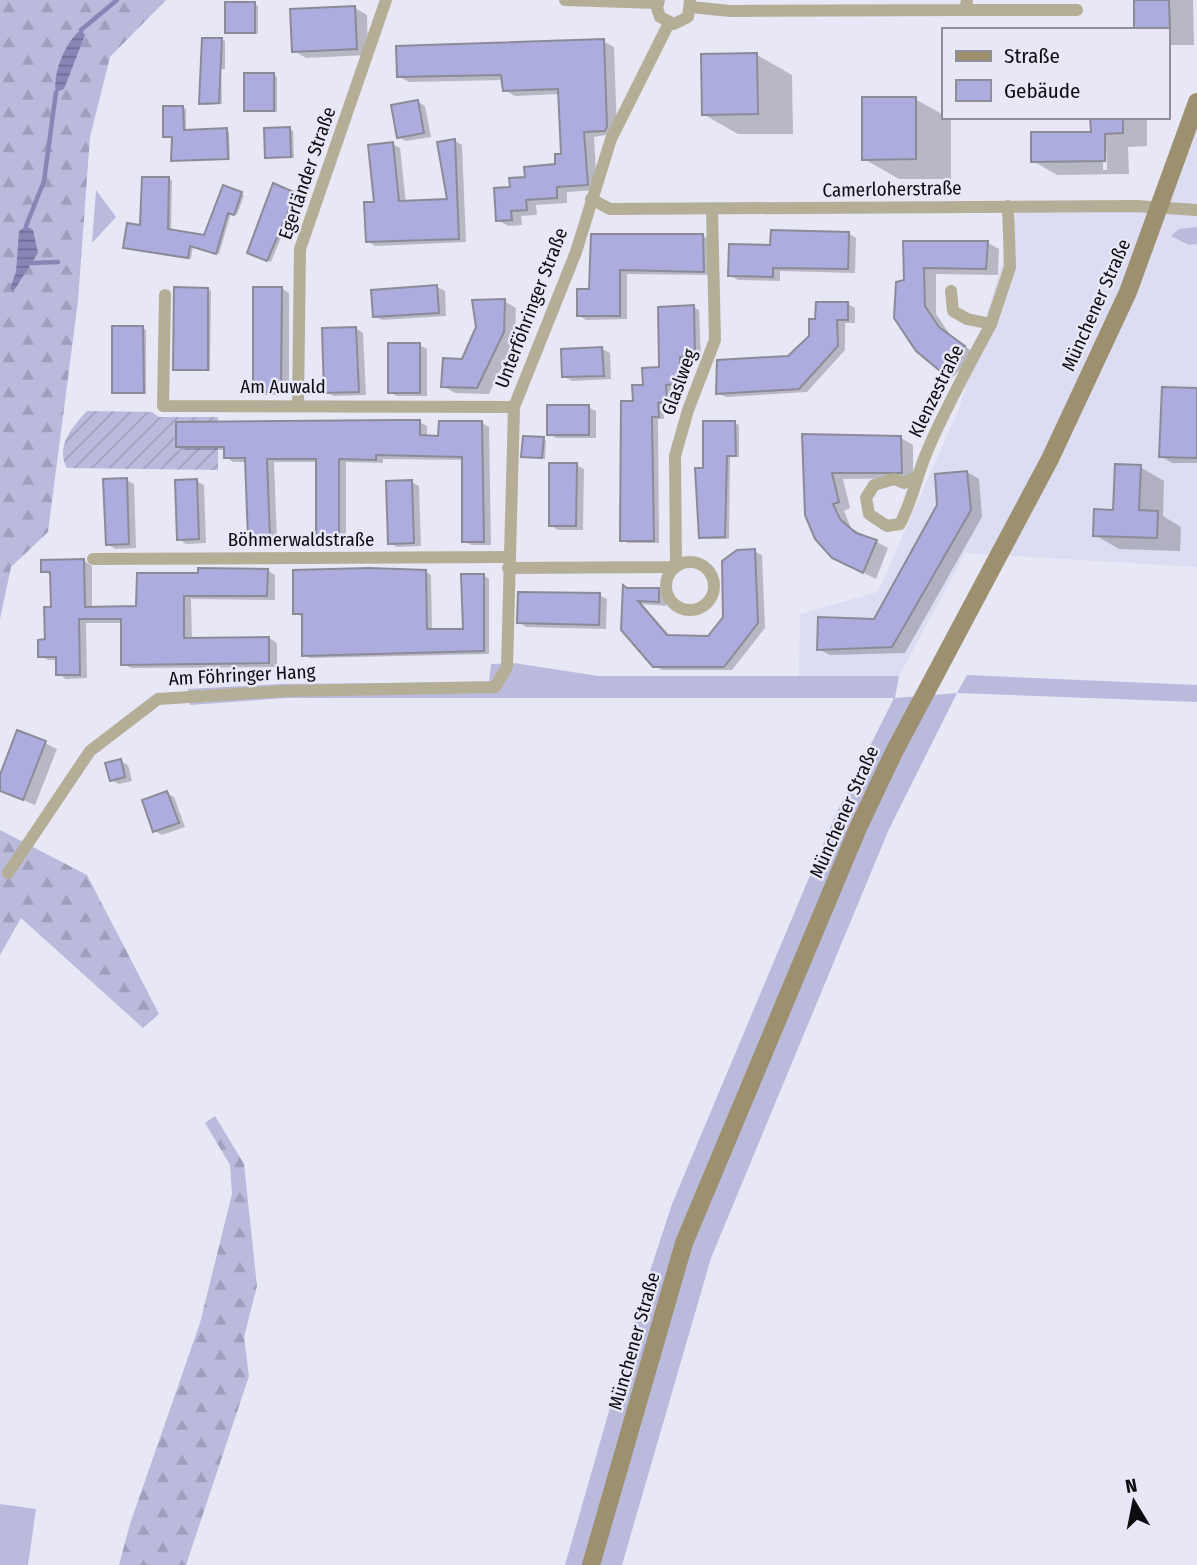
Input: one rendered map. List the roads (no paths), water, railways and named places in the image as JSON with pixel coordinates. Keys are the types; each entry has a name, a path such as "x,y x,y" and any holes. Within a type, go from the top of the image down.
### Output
{"main road":[{"name":"Münchener Straße","path":"592,1565 684,1243 858,828 894,752 1050,459 1128,292 1161,208 1197,102"}],"street":[{"name":"Egerländer Straße","path":"298,405 300,249 386,0"},
{"path":"565,0 658,1 660,17 668,23 684,21 690,4 730,11 966,5 1077,10"},
{"name":"Unterföhringer Straße","path":"507,667 514,407 576,251 611,139 668,23"},
{"name":"Camerloherstraße","path":"591,199 610,209 1009,206 1197,210"},
{"name":"Klenzestraße","path":"918,476 904,483 894,478 874,485 866,498 869,514 887,526 900,524 914,498 918,476 946,408 991,324 1010,267 1009,206"},
{"name":"Glaslweg","path":"508,562 676,566 675,456 688,410 715,340 712,210"},
{"name":"Klenzestraße","path":"951,290 953,311 991,324"},
{"name":"Am Auwald","path":"165,295 163,406 514,407"},
{"name":"Böhmerwaldstraße","path":"93,559 508,562"},
{"name":"Am Föhringer Hang","path":"8,873 90,751 158,699 285,691 495,687 507,667"}],"waterway":[{"path":"81,30 117,0"},
{"path":"26,226 44,181 56,92"},
{"path":"32,263 58,262"}]}
